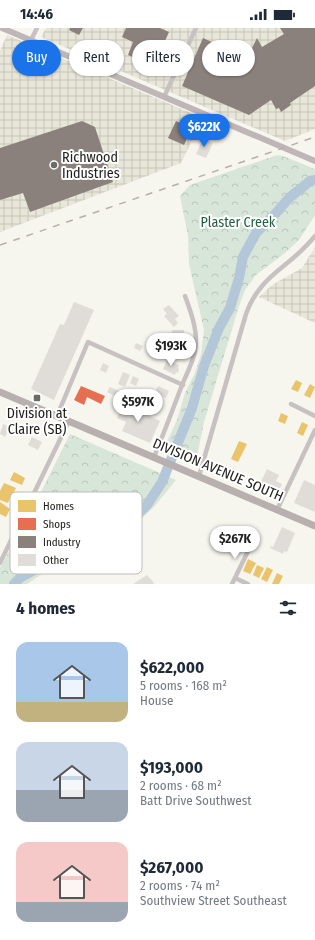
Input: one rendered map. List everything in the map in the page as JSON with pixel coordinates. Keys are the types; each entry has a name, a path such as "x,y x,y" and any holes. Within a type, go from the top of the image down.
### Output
{"main road":[{"name":"DIVISION AVENUE SOUTH","path":"0,392 315,526"}],"street":[{"path":"2,28 31,40 36,28"},
{"path":"164,97 196,28"},
{"path":"61,53 315,161"},
{"path":"199,476 218,407 251,300 269,277 295,257 315,236"},
{"path":"154,457 191,364 195,350 196,341 192,315 185,296"},
{"path":"57,416 88,342 182,385"},
{"path":"291,404 315,416"},
{"path":"34,492 69,421"},
{"path":"276,510 315,430"},
{"path":"0,563 10,542"},
{"path":"232,584 252,543"},
{"path":"235,578 248,584"}],"shaded area":[{"path":"46,28 315,28 315,129 285,141 132,76 194,76 194,40 132,40 132,76 124,72 124,40 69,40 69,49 61,46 61,40 48,40 41,37"},
{"path":"7,35 19,40 12,40 12,76 61,76 61,58 69,61 69,76 104,76 203,118 181,163 0,232 0,51"},
{"path":"315,247 315,323 259,297 272,285 302,268"}],"green space":[{"name":"Plaster Creek","path":"277,155 315,169 315,215 299,240 285,253 256,275 245,290 204,422 196,461 194,461 167,449 165,446 177,420 185,393 195,373 201,354 204,330 189,264 188,236 180,196 190,185"},
{"path":"70,434 176,480 154,507 142,518 142,492 41,492"},
{"path":"10,550 10,574 42,574 27,584 0,584 0,568"}],"building: Homes":[{"path":"296,380 302,383 298,392 291,389"},
{"path":"310,384 315,387 310,398 304,395"},
{"path":"281,413 288,416 285,424 278,421"},
{"path":"302,422 308,425 303,436 297,433"},
{"path":"239,441 247,444 238,462 231,459"},
{"path":"14,472 25,478 22,485 10,480"},
{"path":"4,483 16,488 14,492 10,492 8,503 0,500 0,491"},
{"path":"0,502 10,509 6,517 0,514"},
{"path":"248,559 256,563 250,574 243,571"},
{"path":"257,565 264,568 259,578 253,575"},
{"path":"267,567 273,570 267,582 261,579"},
{"path":"277,573 283,576 279,584 272,584"}],"building: Shops":[{"path":"81,386 105,396 101,404 87,397 84,405 74,400"}],"building: Industry":[{"path":"70,28 83,28 79,35 69,30"},
{"path":"126,28 160,28 169,32 165,40 132,40 132,42 122,37"},
{"path":"280,28 315,28 315,86 290,103 291,105 281,112 279,108 276,109 271,100 249,115 182,86 186,76 194,76 194,59 202,40 202,76 255,76 255,42 257,38 262,47 284,34"},
{"path":"132,45 132,57 128,55"},
{"name":"Richwood Industries","path":"82,121 95,127 113,182 30,212 23,193 0,200 0,148"},
{"path":"176,121 192,128 184,145 168,138"}],"building: Other":[{"path":"203,139 213,143 206,158 196,154"},
{"path":"74,302 94,310 54,400 31,389 60,324 64,325"},
{"path":"169,305 179,316 175,319 178,323 174,327 164,316 167,314 163,309"},
{"path":"172,330 184,330 184,338 169,338 169,335 172,335"},
{"path":"136,343 143,346 140,351 134,348"},
{"path":"167,360 179,365 178,373 176,372 175,375 163,369"},
{"path":"103,363 109,366 106,373 100,370"},
{"path":"123,372 130,375 125,387 118,384"},
{"path":"133,376 139,379 136,386 130,383"},
{"path":"158,386 169,391 166,398 155,393"},
{"path":"110,387 121,392 119,398 107,392"},
{"path":"125,401 139,407 138,410 160,421 150,443 122,431 126,422 117,418"},
{"path":"3,424 10,427 5,437 0,434"},
{"path":"32,437 42,442 38,450 28,445"},
{"path":"267,469 279,475 276,481 282,484 276,497 258,488"},
{"path":"304,480 315,485 315,512 294,503"},
{"path":"282,527 295,533 287,552 284,551 283,554 270,548 271,546 273,547"},
{"path":"147,575 154,583 153,584 133,584"}],"waterway":[{"name":"Plaster Creek","path":"142,510 162,482 192,408 204,366 219,328 230,308 239,278 243,257 256,233 289,198 310,181 315,180"},
{"name":"Plaster Creek","path":"14,584 27,574"}],"railway":[{"path":"0,245 315,137"}],"place":[{"name":"Richwood Industries","path":"54,165"},
{"name":"Division at Claire (SB)","path":"37,398"}]}
